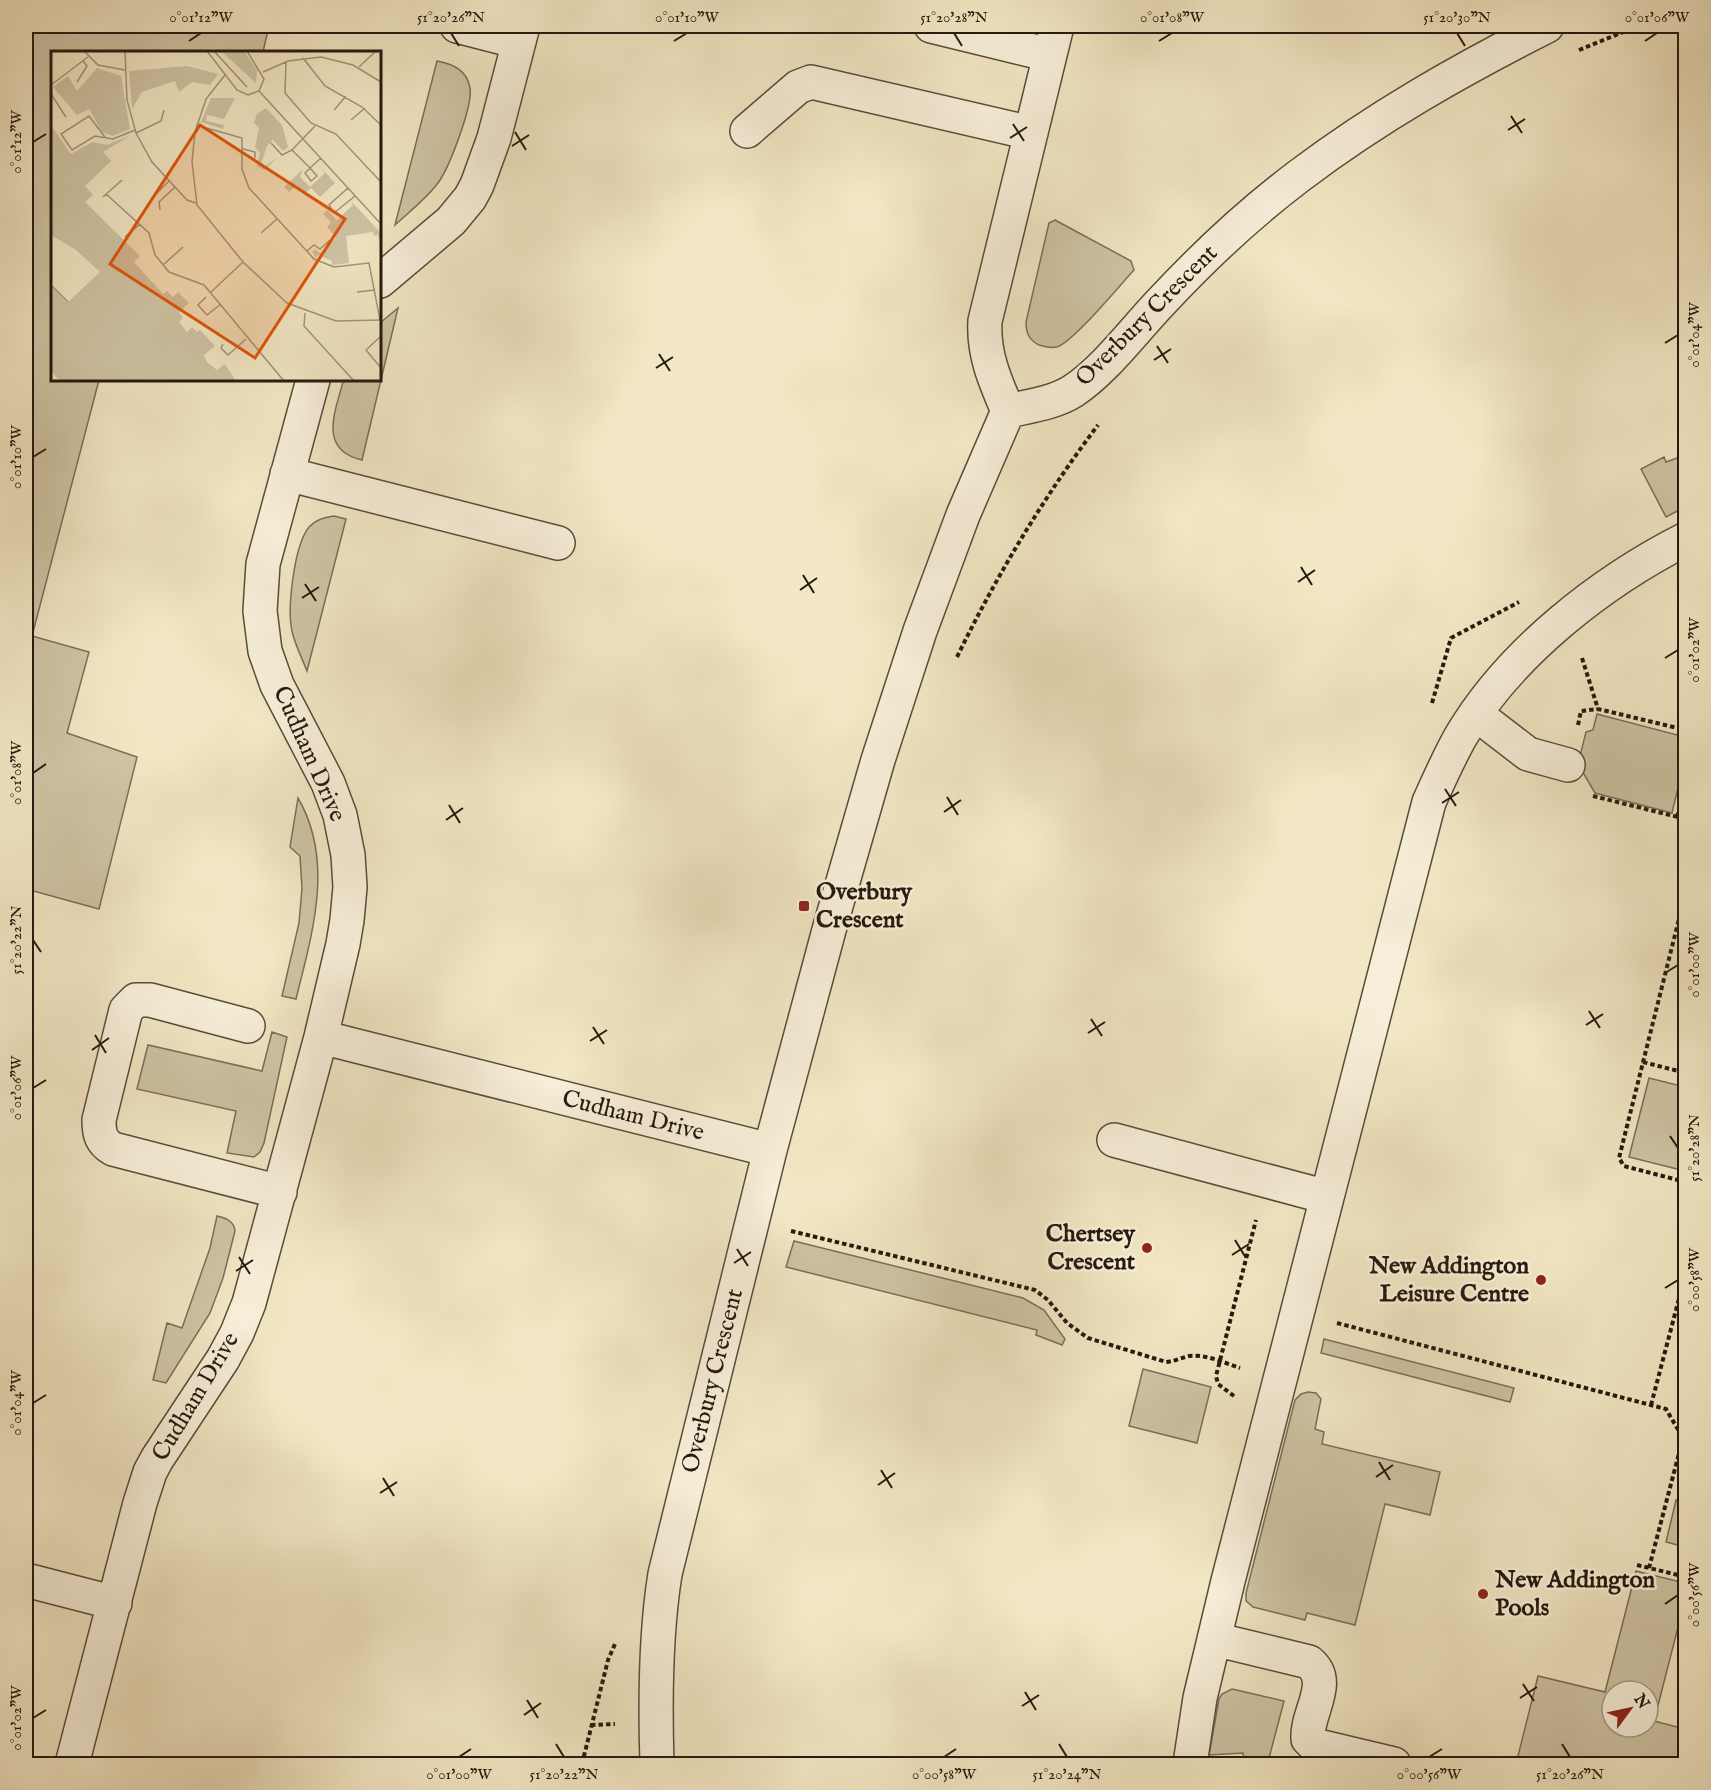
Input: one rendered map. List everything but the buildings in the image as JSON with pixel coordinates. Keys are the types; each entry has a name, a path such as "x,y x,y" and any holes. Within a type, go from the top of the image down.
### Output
{"street":[{"path":"381,280 451,221 470,198 488,156 521,34 457,26"},
{"path":"931,26 1053,40 985,321 985,345 989,367 1008,411"},
{"name":"Overbury Crescent","path":"657,1764 658,1656 664,1584 674,1534 770,1150 829,930 885,737 963,515 1008,411 1063,397 1083,384 1229,235 1300,175 1344,142 1458,72 1547,26"},
{"path":"747,131 798,87 811,82 1031,133"},
{"name":"Cudham Drive","path":"72,1764 150,1472 173,1432 223,1359 237,1333 259,1270 344,944 350,887 348,855 338,807 277,685 265,651 260,603 263,564 313,381"},
{"path":"287,474 558,543"},
{"path":"1190,1764 1196,1715 1279,1379 1424,819 1437,783 1460,738 1476,714 1518,664 1585,601 1620,576 1686,539"},
{"path":"1476,714 1520,750 1568,765"},
{"path":"248,1026 150,1000 136,1000 126,1010 101,1111 99,1130 101,1139 113,1149 280,1192"},
{"name":"Cudham Drive","path":"321,1036 770,1150"},
{"path":"1114,1140 1327,1197"},
{"path":"26,1580 116,1603"},
{"path":"1214,1639 1309,1662 1320,1676 1320,1686 1308,1739 1314,1744 1395,1764"}],"path":[{"path":"954,664 977,616 1019,540 1101,421"},
{"path":"1564,620 1575,636 1598,709 1686,730"},
{"path":"1568,765 1562,789 1686,819"},
{"path":"1677,817 1686,783"},
{"path":"1686,891 1619,1158 1624,1166 1686,1182"},
{"path":"1643,1062 1686,1073"},
{"path":"753,1221 1035,1290 1048,1300 1067,1323 1088,1338 1166,1362 1178,1361 1189,1356 1202,1356 1279,1379"},
{"path":"1651,1405 1686,1272"},
{"path":"1297,1313 1666,1409 1684,1438 1649,1568"},
{"path":"1637,1565 1686,1577"},
{"path":"582,1764 608,1660 618,1637"},
{"path":"591,1725 622,1724"}],"shaded area":[{"path":"26,26 269,26 263,51 51,51 51,381 99,381 32,636 89,652 67,733 137,757 99,909 26,889"},
{"path":"437,61 454,66 466,77 470,88 468,108 454,151 443,175 423,200 395,225"},
{"path":"1055,220 1131,261 1134,270 1074,335 1057,347 1050,347 1039,345 1030,338 1026,322 1049,223"},
{"path":"398,308 381,380 381,322"},
{"path":"344,381 381,381 362,460 348,455 339,448 333,428 336,405"},
{"path":"1685,455 1685,507 1666,517 1641,469 1664,457 1666,462"},
{"path":"334,516 346,519 307,671 292,631 290,608 293,578 299,548 309,527 320,519"},
{"path":"1597,714 1685,737 1685,758 1672,813 1595,793 1578,764 1586,732 1593,730"},
{"path":"298,798 309,822 316,847 318,872 313,923 296,999 282,996 299,923 302,888 300,856 290,847"},
{"path":"272,1032 287,1037 264,1143 260,1152 254,1157 227,1153 236,1111 137,1089 148,1045 262,1071"},
{"path":"1649,1078 1685,1087 1685,1171 1629,1157"},
{"path":"217,1216 229,1220 235,1231 223,1278 210,1313 166,1383 153,1380 167,1323 182,1328 210,1248"},
{"path":"794,1241 1023,1298 1044,1310 1065,1339 1062,1345 1036,1335 1037,1330 786,1267"},
{"path":"1324,1339 1514,1388 1510,1402 1321,1353"},
{"path":"1143,1369 1211,1387 1197,1443 1129,1426"},
{"path":"1316,1393 1321,1399 1315,1429 1324,1432 1322,1444 1440,1472 1430,1515 1385,1504 1355,1625 1307,1613 1305,1620 1253,1607 1246,1601 1246,1593 1295,1400 1301,1394"},
{"path":"1676,1500 1685,1503 1685,1547 1666,1542"},
{"path":"1636,1571 1685,1583 1685,1600 1660,1698 1660,1679 1608,1679"},
{"path":"1538,1676 1600,1691 1600,1739 1660,1739 1660,1723 1685,1729 1685,1764 1516,1764"},
{"path":"1232,1689 1284,1701 1268,1762 1276,1764 1245,1764 1243,1753 1209,1755 1219,1699 1222,1694"}],"place":[{"name":"Overbury Crescent","path":"804,906"},
{"name":"Chertsey Crescent","path":"1147,1248"},
{"name":"New Addington Leisure Centre","path":"1541,1280"},
{"name":"New Addington Pools","path":"1483,1594"}]}
